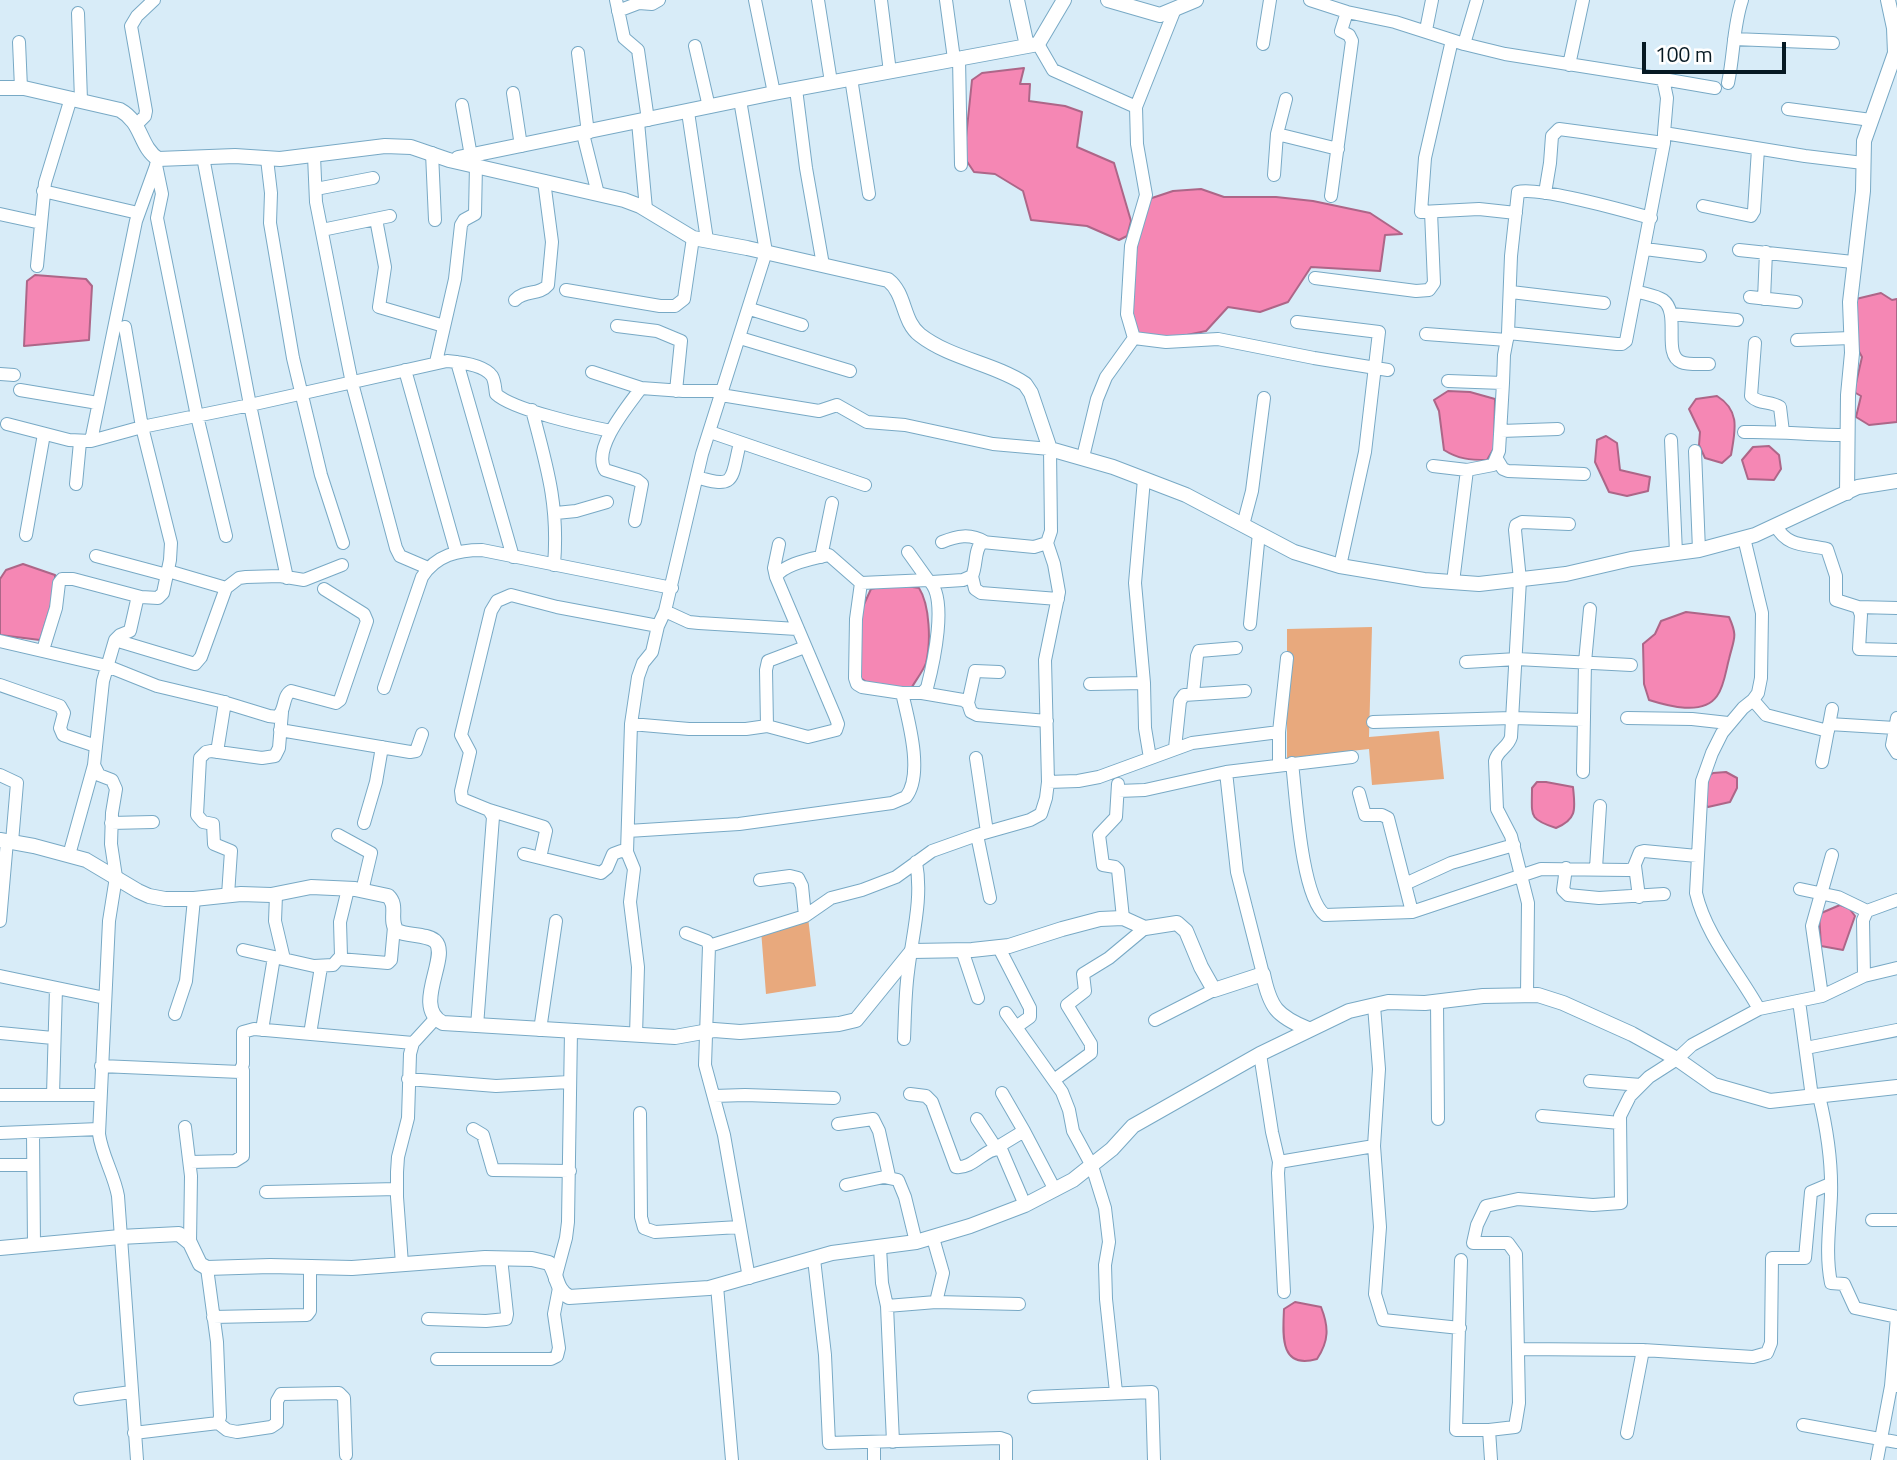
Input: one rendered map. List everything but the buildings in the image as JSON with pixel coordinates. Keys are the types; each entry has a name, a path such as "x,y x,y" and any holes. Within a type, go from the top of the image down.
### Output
{"street":[{"path":"137,124 145,117 146,111 131,26 136,16 155,0"},
{"path":"646,209 640,54 624,38 617,6 652,4 659,0"},
{"path":"755,0 774,93"},
{"path":"818,0 831,82"},
{"path":"881,0 890,72"},
{"path":"946,0 957,58 961,166"},
{"path":"1017,0 1032,45 1053,70 1136,107"},
{"path":"157,162 203,157 267,159 314,156 397,146 411,147 449,160 473,160 521,146 774,93 1032,45 1064,0"},
{"path":"1108,0 1160,15 1196,0"},
{"path":"1263,44 1270,0"},
{"path":"1310,0 1347,12 1426,30 1504,54 1721,86 1742,0"},
{"path":"1426,30 1433,0"},
{"path":"1477,0 1458,42 1424,158 1421,212 1479,209 1516,213"},
{"path":"1569,65 1583,0"},
{"path":"1847,494 1846,435 1853,262 1863,191 1864,141 1871,120 1890,86 1895,53 1895,28 1888,0"},
{"path":"1134,338 1127,314 1131,246 1146,195 1137,144 1136,107 1175,9"},
{"path":"1331,196 1352,41 1349,35 1341,32 1347,12"},
{"path":"37,266 43,191 76,99 78,13"},
{"path":"1734,39 1833,43"},
{"path":"19,42 21,88"},
{"path":"695,46 709,107"},
{"path":"578,53 585,133 598,194"},
{"path":"851,78 869,194"},
{"path":"1426,334 1508,336 1622,344 1626,341 1664,138 1667,98 1663,79"},
{"path":"0,88 21,88 120,110 137,124 147,148 157,162 162,194 157,218 197,416 226,536"},
{"path":"796,89 823,265"},
{"path":"513,93 521,146"},
{"path":"1274,175 1277,134 1286,99"},
{"path":"636,1035 638,967 630,902 634,869 628,852 628,831 631,724 638,677 640,669 652,652 672,588 697,477 766,252 740,100"},
{"path":"436,362 455,279 461,225 475,214 473,160 462,105"},
{"path":"1788,109 1871,120"},
{"path":"566,290 660,306 675,306 684,299 700,239 688,111"},
{"path":"1545,193 1552,136 1559,129 1664,138 1863,163"},
{"path":"1277,134 1338,149"},
{"path":"1703,206 1751,216 1754,211 1758,149"},
{"path":"432,153 435,219"},
{"path":"314,156 316,202 352,383 396,548 400,556 428,568"},
{"path":"203,157 250,405 287,578"},
{"path":"267,159 271,193 270,223 300,394 321,475 343,542"},
{"path":"473,160 544,181 624,200 700,239 888,280 898,288 906,313 918,334 951,353 1024,384 1031,393 1050,449 1051,531 1046,543 1058,580 1058,599 1045,660 1048,782 1044,808 1037,818 932,851 896,877 831,898 805,916 709,946"},
{"path":"76,484 98,403 138,213 157,162"},
{"path":"316,189 373,178"},
{"path":"515,300 524,293 540,291 548,285 552,242 544,181"},
{"path":"1433,466 1467,470 1493,466 1497,459 1518,192 1524,190 1545,193 1651,218"},
{"path":"43,191 138,213"},
{"path":"1315,278 1416,291 1429,290 1433,284 1431,212"},
{"path":"0,214 41,223"},
{"path":"323,230 390,216"},
{"path":"376,219 385,267 379,307 444,326"},
{"path":"1645,249 1700,256"},
{"path":"1739,250 1853,262"},
{"path":"1764,299 1766,252"},
{"path":"1636,291 1660,298 1666,303 1671,314 1672,350 1675,357 1681,362 1709,364"},
{"path":"1511,292 1605,303"},
{"path":"1750,297 1796,302"},
{"path":"750,309 802,325"},
{"path":"1671,314 1737,320"},
{"path":"1297,322 1379,332 1381,369 1340,566"},
{"path":"617,326 657,331 681,341 676,391"},
{"path":"43,650 62,579 73,579 154,598 161,596 167,573 171,543 142,427 125,327"},
{"path":"740,338 850,371"},
{"path":"1134,338 1166,342 1218,339 1381,369"},
{"path":"1083,457 1097,399 1106,377 1134,338"},
{"path":"1797,340 1851,338"},
{"path":"1755,343 1751,396 1780,407 1783,432"},
{"path":"7,424 86,442 142,427 352,383 436,362 457,362 492,376 499,397 560,420 611,431"},
{"path":"457,362 513,557"},
{"path":"405,370 456,551"},
{"path":"592,372 640,388 722,393 819,411 837,405 867,422 905,425 993,444 1050,449 1083,457 1186,495 1294,552 1340,566 1452,582 1479,584 1520,580 1566,574 1631,559 1699,550 1776,526 1847,494 1858,486 1897,481"},
{"path":"0,374 14,375"},
{"path":"1448,381 1503,383"},
{"path":"635,521 642,484 638,480 606,470 603,464 611,431 640,388"},
{"path":"20,390 98,403"},
{"path":"1243,525 1256,467 1264,398"},
{"path":"532,410 556,513 554,565"},
{"path":"1501,431 1558,429"},
{"path":"710,432 865,485"},
{"path":"1744,432 1846,435"},
{"path":"26,535 44,434"},
{"path":"1671,440 1676,553"},
{"path":"697,477 718,483 727,481 731,476 740,443"},
{"path":"1695,451 1699,550"},
{"path":"1497,459 1503,469 1508,471 1584,474"},
{"path":"1452,582 1467,470"},
{"path":"1144,479 1135,583 1145,728 1150,758"},
{"path":"556,513 576,511 607,502"},
{"path":"821,557 832,503"},
{"path":"1527,994 1529,923 1522,875 1514,845 1497,809 1495,761 1496,755 1510,741 1512,719 1520,580 1516,525 1522,522 1569,524"},
{"path":"1776,526 1788,541 1827,549 1836,576 1836,600 1858,607 1897,608"},
{"path":"1250,624 1259,533"},
{"path":"942,542 957,536 1034,547 1046,543"},
{"path":"1744,538 1762,613 1761,678 1753,700 1728,723 1712,752 1702,781 1696,893 1715,940 1759,1009"},
{"path":"776,578 780,571 831,556 860,583 963,580 972,576 976,568 977,548 980,543 985,542"},
{"path":"631,724 699,730 767,726 801,737 836,730 838,724 835,716 776,578 779,544"},
{"path":"384,688 410,608 428,568 456,551 482,550 672,588"},
{"path":"908,552 930,581 938,604 937,636 927,688 922,693"},
{"path":"96,556 226,588"},
{"path":"115,639 195,664 201,657 226,588 239,578 311,578 342,565"},
{"path":"972,576 975,589 981,593 1058,599"},
{"path":"860,583 856,620 857,684 902,693 922,693 964,700 968,703"},
{"path":"228,895 231,851 214,844 213,824 203,822 197,815 200,758 206,752 269,758 278,753 282,712 287,694 291,691 336,703 340,700 367,621 364,614 324,589"},
{"path":"540,858 546,831 544,827 462,799 461,791 470,752 461,735 491,611 496,601 511,595 557,607 658,626"},
{"path":"69,855 94,765 101,695 107,666 115,639 130,631 137,600 141,597"},
{"path":"1858,607 1861,615 1859,649 1897,650"},
{"path":"1583,772 1590,609"},
{"path":"665,611 699,624 797,629"},
{"path":"0,641 107,666 157,686 225,702 269,716 277,717 282,712"},
{"path":"767,726 768,662 805,647"},
{"path":"1193,693 1198,652 1236,648"},
{"path":"1287,658 1279,732 1304,860 1320,911 1325,915 1412,912 1541,869 1628,870 1635,866"},
{"path":"1466,662 1517,659 1631,665"},
{"path":"999,672 975,671 968,703 971,712 977,715 1047,720"},
{"path":"1090,684 1144,683"},
{"path":"0,685 60,706 64,713 60,728 63,735 96,746"},
{"path":"1175,748 1180,702 1184,695 1245,691"},
{"path":"628,831 740,824 901,800 909,793 913,760 910,728 902,693"},
{"path":"1753,700 1766,715 1828,727 1896,723 1892,745 1897,753"},
{"path":"217,752 225,702"},
{"path":"1822,762 1832,709"},
{"path":"1627,718 1692,719 1728,723"},
{"path":"1373,722 1584,720"},
{"path":"280,730 416,751 422,734"},
{"path":"1048,782 1078,781 1118,771 1175,748 1216,738 1279,732"},
{"path":"364,823 376,782 382,747"},
{"path":"1118,791 1145,790 1226,772 1352,757"},
{"path":"976,758 990,898"},
{"path":"94,765 99,775 115,784 111,844 116,877 109,921 99,1129 100,1145 113,1174 118,1196 137,1460"},
{"path":"1118,771 1116,817 1099,835 1099,840 1103,864 1118,870 1123,918"},
{"path":"1226,772 1237,872 1274,1011 1308,1029"},
{"path":"0,775 14,780 18,788 6,841 0,921"},
{"path":"1359,793 1365,815 1382,815 1388,818 1412,912"},
{"path":"1597,868 1600,806"},
{"path":"477,1026 493,822 489,810"},
{"path":"111,823 153,822"},
{"path":"243,950 321,967 332,965 339,959 340,922 371,853 338,835"},
{"path":"6,841 86,860 149,896 165,899 276,895 311,887 355,890 392,899 394,927 391,960 388,963 339,959"},
{"path":"1405,884 1451,863 1514,845"},
{"path":"524,854 601,873 607,868 613,854 628,852"},
{"path":"1639,897 1635,866 1640,852 1697,856"},
{"path":"1822,996 1812,926 1823,895 1832,855"},
{"path":"904,1039 908,969 918,895 916,862"},
{"path":"1566,868 1563,890 1568,895 1599,898 1664,894"},
{"path":"760,880 790,876 798,878 802,886 805,916"},
{"path":"1800,889 1848,901 1867,911"},
{"path":"261,1030 279,958 275,921 276,895"},
{"path":"175,1014 186,981 194,899"},
{"path":"1864,976 1863,920 1867,911 1897,900"},
{"path":"394,927 402,933 433,940 438,944 430,1010 435,1019 443,1023 675,1037 714,1031 740,1032 839,1024 856,1020 912,951 999,947 1100,919 1123,918 1145,928"},
{"path":"540,1030 556,921"},
{"path":"1054,1080 1091,1053 1091,1044 1067,1005 1085,991 1083,974 1109,958 1145,928 1177,923 1186,931 1214,990"},
{"path":"686,933 703,939 709,946 705,1065 724,1135 749,1278"},
{"path":"999,947 1030,1008 1028,1020 1016,1027"},
{"path":"962,950 978,998"},
{"path":"310,1034 321,967"},
{"path":"1461,1260 1456,1430 1515,1427 1520,1403 1516,1254 1508,1243 1474,1243 1486,1206 1518,1199 1592,1205 1621,1203 1620,1116 1630,1096 1641,1085 1692,1045 1759,1009 1822,996 1864,976 1897,968"},
{"path":"1155,1020 1214,990 1263,974"},
{"path":"0,976 105,998"},
{"path":"53,1095 56,988"},
{"path":"0,1248 179,1234 190,1243 200,1264 207,1268 352,1268 461,1258 501,1258 544,1261 553,1268 562,1293 569,1297 717,1286 856,1249 916,1242 970,1226 1025,1205 1073,1180 1092,1166 1133,1126 1260,1054 1308,1029 1349,1012 1388,1002 1437,1002 1483,996 1538,995 1563,1003 1632,1034 1677,1059 1714,1085 1770,1101 1897,1087"},
{"path":"1799,1000 1816,1097 1828,1130 1830,1184 1827,1261 1831,1283 1844,1284 1856,1308 1897,1317 1894,1386 1877,1460"},
{"path":"1437,1002 1437,1119"},
{"path":"1374,1006 1379,1069 1374,1146 1380,1227 1375,1294 1383,1320 1460,1328"},
{"path":"1006,1013 1066,1101 1075,1136 1092,1166 1108,1222 1105,1299 1116,1392"},
{"path":"402,1264 397,1189 398,1157 408,1118 408,1079 413,1043 435,1019"},
{"path":"190,1162 235,1161 243,1156 243,1032 261,1030 413,1043"},
{"path":"1806,1048 1897,1030"},
{"path":"437,1359 551,1359 557,1356 559,1348 554,1314 566,1238 570,1171 571,1031"},
{"path":"0,1033 53,1038"},
{"path":"1260,1054 1279,1162 1284,1292"},
{"path":"101,1066 236,1073 243,1070"},
{"path":"408,1079 496,1086 569,1082"},
{"path":"1590,1082 1641,1085"},
{"path":"1002,1093 1055,1191"},
{"path":"910,1094 926,1096 932,1102 956,1167 967,1166 1024,1130"},
{"path":"0,1095 100,1095"},
{"path":"714,1096 834,1098"},
{"path":"640,1113 641,1217 644,1228 655,1232 740,1227"},
{"path":"1542,1116 1620,1123"},
{"path":"838,1124 873,1119 889,1176"},
{"path":"977,1119 996,1148 1001,1149 1005,1155 1025,1205"},
{"path":"186,1127 190,1162 190,1243"},
{"path":"0,1133 99,1129"},
{"path":"473,1129 483,1135 493,1170 570,1171"},
{"path":"33,1133 34,1245"},
{"path":"1279,1162 1374,1146"},
{"path":"0,1164 33,1165"},
{"path":"846,1185 889,1176 898,1180 902,1185 916,1242"},
{"path":"1518,1349 1643,1350 1753,1357 1767,1353 1771,1343 1772,1258 1805,1258 1811,1192 1830,1184"},
{"path":"266,1192 397,1189"},
{"path":"1872,1220 1897,1220"},
{"path":"933,1237 943,1273 936,1302"},
{"path":"880,1247 882,1283 887,1306 894,1442"},
{"path":"428,1320 506,1319 501,1258"},
{"path":"814,1259 825,1355 829,1443 1000,1438 1006,1440 1008,1445 1006,1460"},
{"path":"214,1317 307,1315 310,1311 310,1267"},
{"path":"207,1268 219,1378 218,1423"},
{"path":"717,1286 732,1460"},
{"path":"887,1306 936,1302 1019,1304"},
{"path":"1627,1433 1643,1350"},
{"path":"80,1399 131,1392"},
{"path":"1034,1397 1152,1392 1154,1460"},
{"path":"134,1433 218,1423 231,1431 271,1427 277,1423 277,1401 281,1394 339,1393 344,1398 346,1455"},
{"path":"1803,1425 1897,1442"},
{"path":"1489,1430 1490,1460"},
{"path":"874,1443 874,1460"}],"shaded area":[{"path":"1024,68 1020,84 1030,84 1029,101 1065,106 1082,112 1077,147 1114,163 1131,221 1127,236 1119,240 1087,226 1031,220 1023,191 995,174 974,172 964,157 972,80 982,73"},
{"path":"1201,189 1224,197 1276,197 1313,201 1370,213 1402,234 1385,235 1380,271 1311,267 1288,302 1260,312 1228,307 1206,331 1182,336 1149,339 1133,333 1132,281 1135,248 1142,215 1149,199 1173,191"},
{"path":"35,275 86,279 92,286 89,340 24,346 27,281"},
{"path":"1881,293 1892,300 1897,299 1897,422 1869,425 1856,417 1861,396 1854,392 1862,357 1856,346 1856,299"},
{"path":"1448,391 1470,392 1495,399 1494,448 1487,460 1464,458 1444,450 1439,411 1434,400"},
{"path":"1717,396 1730,408 1734,422 1731,455 1722,463 1705,458 1699,445 1700,432 1689,409 1696,399"},
{"path":"1606,436 1617,443 1620,470 1650,477 1648,491 1627,496 1609,492 1595,462 1597,440"},
{"path":"1769,446 1779,455 1781,469 1774,480 1748,479 1742,460 1753,447"},
{"path":"23,564 55,575 55,592 40,640 0,635 0,579 6,570"},
{"path":"893,584 919,588 923,595 929,635 928,655 925,666 912,687 874,687 859,677 860,613 871,589"},
{"path":"1686,612 1729,617 1734,629 1734,642 1717,696 1711,702 1694,708 1675,707 1649,700 1644,684 1643,644 1655,634 1661,621"},
{"path":"1372,627 1369,737 1439,731 1444,779 1372,785 1369,749 1287,758 1287,629"},
{"path":"1726,772 1737,778 1737,788 1730,802 1708,807 1703,802 1706,778 1713,773"},
{"path":"1537,782 1573,787 1574,812 1563,825 1556,828 1536,819 1532,811 1532,788"},
{"path":"1840,905 1849,908 1855,916 1843,950 1821,946 1819,914"},
{"path":"808,917 816,986 766,994 761,930"},
{"path":"1295,1302 1321,1307 1326,1334 1324,1346 1317,1359 1296,1359 1286,1348 1284,1309"}]}
